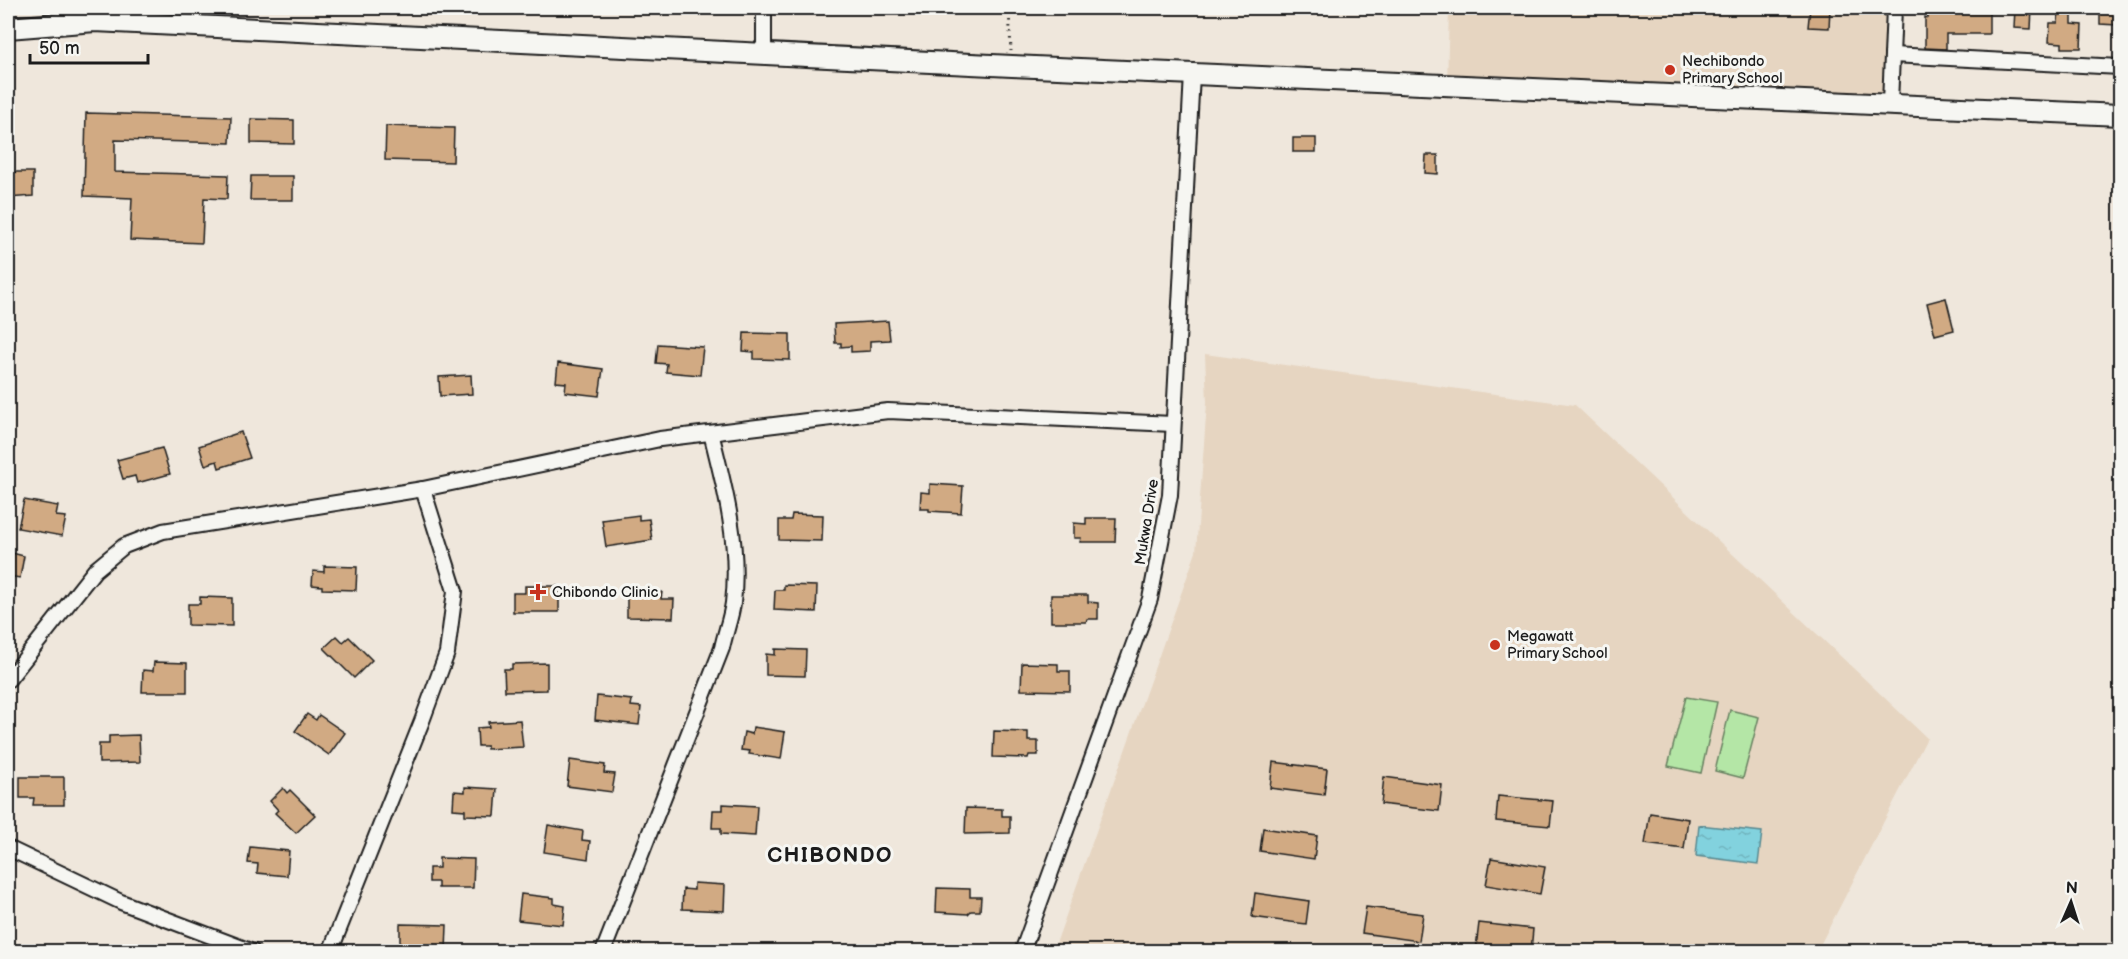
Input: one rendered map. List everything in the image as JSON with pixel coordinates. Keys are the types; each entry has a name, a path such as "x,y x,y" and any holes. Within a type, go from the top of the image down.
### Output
{"street":[{"path":"764,8 764,53"},
{"path":"1890,103 1894,8"},
{"path":"8,28 95,21 1012,66 2121,115"},
{"path":"1892,55 2121,67"},
{"name":"Mukwa Drive","path":"1022,951 1150,599 1170,495 1192,74"},
{"path":"8,680 95,570 124,546 163,531 423,489 660,439 888,411 1173,424"},
{"path":"603,951 722,648 733,603 734,561 729,502 711,433"},
{"path":"330,951 447,653 455,591 423,489"},
{"path":"8,848 121,902 253,951"}],"path":[{"path":"1009,8 1012,66"}],"shaded area":[{"name":"Nechibondo Primary School","path":"1449,8 1894,8 1890,103 1447,85"},
{"name":"Megawatt Primary School","path":"1205,354 1575,405 1927,738 1817,951 1053,952 1196,552 1207,403"}],"green space":[{"path":"1686,697 1717,702 1701,773 1668,766"},
{"path":"1730,710 1759,717 1743,778 1715,771"}],"water":[{"path":"1699,825 1762,832 1758,864 1696,856"}],"building":[{"path":"1810,8 1830,8 1829,28 1808,27"},
{"path":"1928,8 1989,8 1989,34 1946,34 1946,49 1925,48 1925,17 1928,18"},
{"path":"2015,8 2032,8 2031,29 2014,28"},
{"path":"2059,8 2072,8 2072,24 2082,25 2081,48 2062,48 2062,43 2049,42 2050,23 2058,23"},
{"path":"2100,8 2118,8 2117,25 2100,24"},
{"path":"86,113 231,117 230,143 115,140 115,172 228,175 227,199 204,198 202,243 130,240 132,198 84,196"},
{"path":"251,119 294,120 294,144 251,143"},
{"path":"386,126 454,128 453,162 385,160"},
{"path":"1293,138 1316,138 1316,152 1293,152"},
{"path":"1426,155 1438,155 1438,174 1425,173"},
{"path":"8,172 33,172 33,196 8,198"},
{"path":"251,176 293,176 293,200 250,200"},
{"path":"1946,298 1954,330 1935,335 1927,303"},
{"path":"888,321 890,340 870,341 870,351 851,352 851,346 841,347 841,343 835,343 834,324"},
{"path":"744,333 790,334 790,360 754,359 754,352 743,351"},
{"path":"658,344 703,347 700,375 666,372 667,364 656,363"},
{"path":"558,363 603,369 599,396 565,392 566,383 556,382"},
{"path":"471,375 472,394 440,396 439,377"},
{"path":"241,432 250,458 219,468 217,461 205,465 199,446"},
{"path":"162,448 170,474 137,483 135,476 123,479 117,460"},
{"path":"930,484 963,486 961,513 920,509 921,492 930,493"},
{"path":"24,500 58,506 56,516 66,517 62,536 18,528"},
{"path":"792,514 823,515 822,541 779,540 779,520 791,520"},
{"path":"639,515 639,520 649,519 652,540 606,547 602,520"},
{"path":"1086,518 1116,518 1115,542 1080,542 1081,538 1074,538 1074,523 1086,524"},
{"path":"8,552 24,556 20,578 8,576"},
{"path":"324,566 357,567 356,590 322,589 322,586 312,585 313,571 324,572"},
{"path":"784,585 817,586 816,612 774,610 775,590 784,590"},
{"path":"525,586 559,586 559,612 513,612 513,593 525,593"},
{"path":"627,592 662,592 661,599 674,599 673,618 627,617"},
{"path":"1051,595 1088,595 1088,602 1098,603 1098,619 1087,619 1086,622 1051,622"},
{"path":"200,597 232,598 232,626 188,625 188,604 200,604"},
{"path":"337,636 343,642 349,637 372,660 354,678 324,648"},
{"path":"775,649 806,650 805,676 766,675 766,654 775,655"},
{"path":"154,662 187,663 187,692 142,692 143,670 153,671"},
{"path":"547,663 547,690 505,691 504,669 512,669 512,664"},
{"path":"1022,663 1058,664 1058,671 1070,671 1070,691 1021,690"},
{"path":"597,696 632,700 631,706 641,707 639,725 595,720"},
{"path":"307,714 316,720 319,715 345,733 329,755 295,731"},
{"path":"520,720 523,747 487,749 487,746 478,746 477,728 489,727 488,722"},
{"path":"753,727 785,732 781,759 749,754 750,751 741,750 744,732 752,734"},
{"path":"994,731 1028,732 1028,741 1038,741 1038,755 1029,755 1028,758 993,757"},
{"path":"139,735 140,762 99,763 99,744 109,744 109,736"},
{"path":"570,760 605,765 604,773 615,774 612,792 567,786"},
{"path":"1273,762 1327,769 1324,795 1270,788"},
{"path":"20,777 64,777 64,805 33,805 34,798 20,798"},
{"path":"1384,777 1442,785 1439,811 1381,804"},
{"path":"465,787 497,789 495,816 465,815 465,810 453,809 454,791 465,792"},
{"path":"283,788 287,793 290,790 315,815 296,833 275,813 278,810 270,801"},
{"path":"1498,796 1553,801 1550,826 1496,821"},
{"path":"723,804 757,806 755,836 721,834 721,828 712,828 713,810 723,810"},
{"path":"966,808 1002,809 1002,816 1010,816 1010,833 965,834"},
{"path":"1650,813 1688,819 1684,849 1645,844"},
{"path":"548,825 583,831 582,840 590,841 588,859 544,852"},
{"path":"1263,828 1317,836 1314,859 1260,851"},
{"path":"250,847 289,851 287,876 257,873 258,864 248,863"},
{"path":"439,858 474,859 473,888 438,888 438,882 429,882 429,868 439,868"},
{"path":"1491,858 1545,867 1540,894 1486,885"},
{"path":"694,883 725,885 724,911 682,909 683,889 694,890"},
{"path":"937,888 970,889 970,897 981,897 980,911 971,911 968,914 936,912"},
{"path":"1255,893 1309,901 1306,924 1252,917"},
{"path":"521,894 554,898 554,904 565,906 563,925 518,920"},
{"path":"1366,907 1423,914 1419,941 1362,933"},
{"path":"1479,923 1533,929 1531,951 1476,948"},
{"path":"400,924 447,925 446,951 411,951 412,945 400,945"}],"place":[{"name":"Nechibondo Primary School","path":"1670,70"},
{"name":"Chibondo Clinic","path":"538,592"},
{"name":"Megawatt Primary School","path":"1495,645"}],"district":[{"name":"CHIBONDO","path":"830,855"}]}
